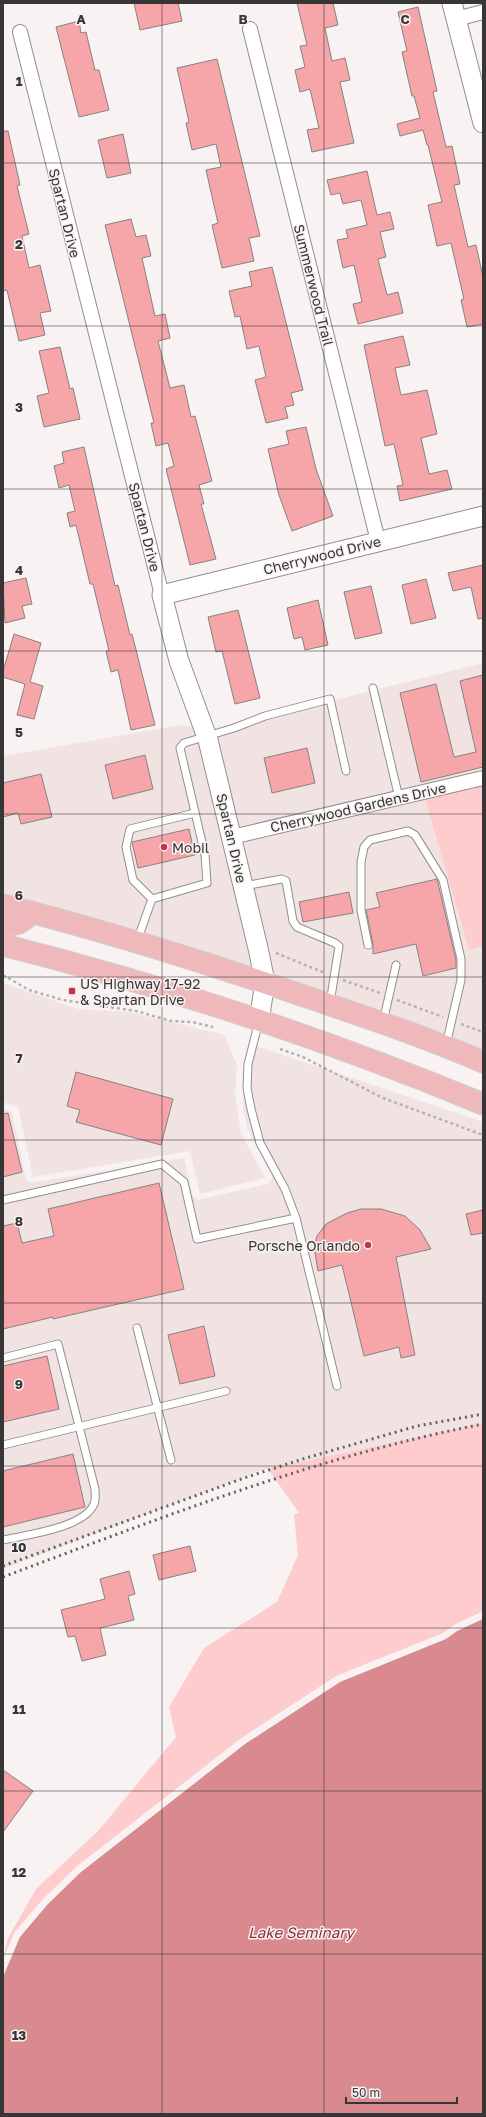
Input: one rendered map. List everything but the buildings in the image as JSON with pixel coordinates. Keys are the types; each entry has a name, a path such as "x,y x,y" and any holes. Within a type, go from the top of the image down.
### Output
{"main road":[{"path":"3,905 137,941 265,982 383,1024 483,1062"},
{"path":"3,924 15,925 24,922 32,912"},
{"path":"3,944 127,978 259,1021 333,1046 483,1104"}],"street":[{"path":"483,12 454,11 483,123"},
{"name":"Summerwood Trail","path":"250,29 378,541"},
{"name":"Spartan Drive","path":"20,32 179,660 207,736 244,886 265,982 259,1021"},
{"name":"Cherrywood Drive","path":"162,595 483,516"},
{"name":"Cherrywood Gardens Drive","path":"232,837 483,778"}],"lane":[{"path":"373,688 399,798"},
{"path":"152,899 207,883 205,855 180,748 184,743 265,716 330,699 346,771"},
{"path":"152,899 134,880 126,847 130,829 195,813"},
{"path":"368,945 361,910 361,862 364,847 370,840 408,831 415,835 443,880 461,959 461,980 445,1047"},
{"path":"244,886 282,879 286,881 293,921 297,927 339,946 330,1005"},
{"path":"137,941 152,899"},
{"path":"383,1024 396,966"},
{"path":"259,1021 248,1064 247,1088 251,1109 260,1143 285,1189 296,1218 337,1386"},
{"path":"3,1200 162,1164 184,1182 197,1239 296,1218"},
{"path":"137,1328 171,1460"},
{"path":"3,1358 58,1344 95,1489 95,1503 89,1513 76,1521 58,1527 3,1540"},
{"path":"3,1445 80,1428 226,1391"}],"path":[{"path":"3,975 29,990 63,1000 136,1011 171,1021 192,1022 213,1027"},
{"path":"280,1049 303,1057 383,1098 483,1135"}],"shaded area":[{"path":"483,663 483,770 239,828 214,730"},
{"path":"181,725 195,727 254,970 3,897 3,756"},
{"path":"483,785 483,946 469,950 425,799"},
{"path":"425,799 469,949 483,946 483,1053 272,975 242,843"},
{"path":"3,983 78,1009 130,1012 224,1035 237,1065 235,1095 241,1133 265,1178 200,1194 190,1151 33,1177 18,1107 3,1102"},
{"path":"250,1044 483,1122 483,1423 262,1470 3,1569 3,1109 12,1112 26,1179 30,1183 184,1158 193,1196 197,1200 267,1184 272,1179 272,1175 248,1130 243,1108 244,1065"},
{"path":"483,1423 483,1611 454,1625 443,1633 336,1676 240,1739 76,1867 42,1900 14,1933 3,1959 8,1938 36,1889 99,1830 176,1737 169,1707 204,1648 277,1602 298,1555 294,1514 299,1513 268,1469"}],"water":[{"name":"Lake Seminary","path":"483,1619 483,2114 3,2114 3,1977 20,1937 47,1905 81,1872 245,1744 340,1682 446,1639 457,1631"}],"railway":[{"path":"3,1566 244,1478 306,1458 417,1426 483,1414"},
{"path":"3,1577 240,1490 360,1453 421,1437 483,1424"}],"place":[{"name":"Mobil","path":"164,847"},
{"name":"US Highway 17-92 & Spartan Drive","path":"72,991"},
{"name":"Porsche Orlando","path":"368,1245"}]}
